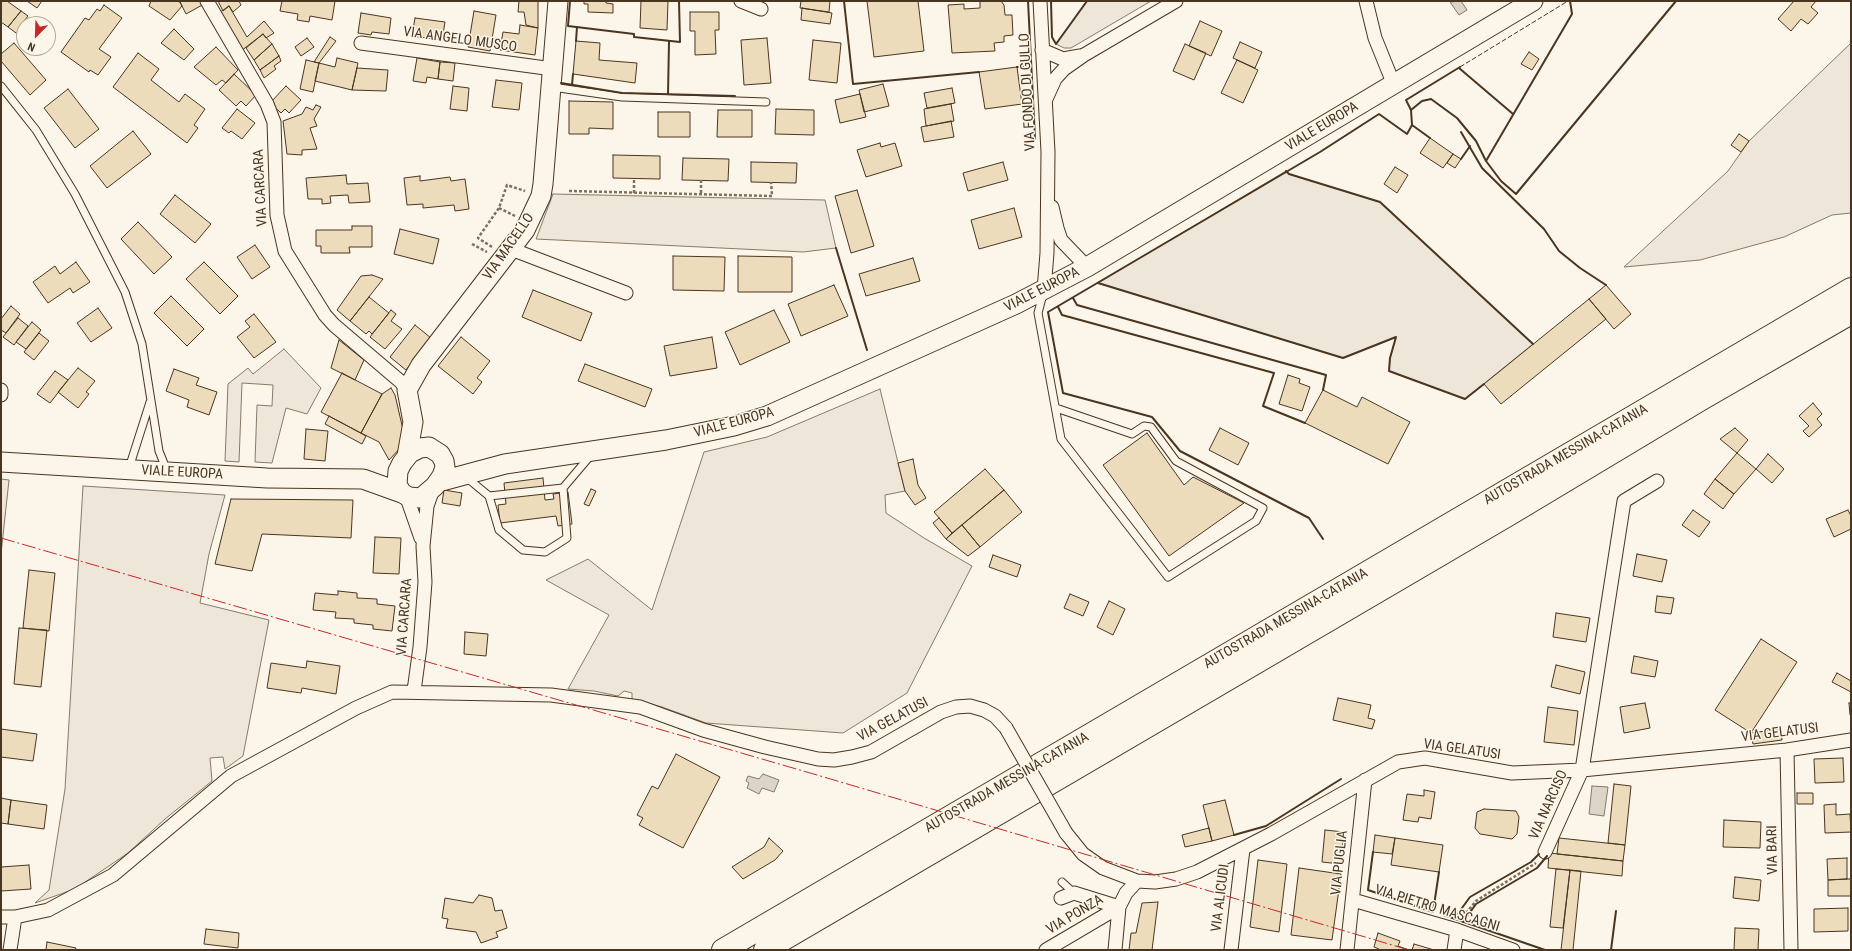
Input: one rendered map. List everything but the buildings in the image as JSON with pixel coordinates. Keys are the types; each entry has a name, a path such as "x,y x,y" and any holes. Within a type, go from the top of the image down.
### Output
{"highway":[{"name":"AUTOSTRADA MESSINA-CATANIA","path":"723,950 1851,289"},
{"path":"746,950 991,804 1851,303"},
{"name":"AUTOSTRADA MESSINA-CATANIA","path":"765,950 1494,523 1703,398 1851,313"}],"main road":[{"name":"VIA MACELLO","path":"407,390 421,365 504,249 525,230 541,196 558,1"},
{"name":"VIALE EUROPA","path":"505,464 666,440 734,426 767,416 1044,290 1087,267 1533,1"},
{"path":"404,494 397,485 397,477 404,460 413,422 407,390"},
{"path":"363,479 404,494 421,498 436,484 442,476 444,467 438,452 413,422"},
{"path":"363,479 404,460 420,448 429,447 463,461 505,464"},
{"name":"VIALE EUROPA","path":"1,462 268,478 363,479"},
{"path":"436,484 505,464"}],"street":[{"name":"VIA CARCARA","path":"207,1 267,104 274,122 277,215 285,250 325,315 334,325 401,382 407,390"},
{"path":"740,1 761,9"},
{"name":"VIA FONDO DI GULLO","path":"1040,1 1048,152 1046,181"},
{"path":"1045,101 1056,79 1064,69 1084,55 1176,1"},
{"path":"1366,1 1375,38 1394,85"},
{"name":"VIA ANGELO MUSCO","path":"362,43 552,78"},
{"path":"1042,50 1062,59 1075,58 1084,55"},
{"path":"1046,181 1061,240 1087,267"},
{"path":"1044,290 1047,253 1046,181"},
{"path":"504,249 626,293"},
{"path":"1,390 1,395"},
{"path":"1,455 1,462"},
{"name":"VIA NARCISO","path":"1545,852 1582,770 1624,500 1657,481"},
{"path":"423,546 427,506 436,484"},
{"path":"404,494 423,546"},
{"name":"VIA CARCARA","path":"414,691 420,647 425,582 423,546"},
{"name":"VIA GELATUSI","path":"1,917 15,917 48,910 113,875 231,776 363,704 392,692 414,691 551,695 640,707 703,730 765,747 818,759 834,760 871,752 941,712 970,706 984,710 995,716 1006,728 1066,833 1083,854 1103,868 1137,881 1155,882 1176,879 1197,872 1243,849 1398,762 1425,758 1512,773 1582,770 1787,750 1851,740"},
{"name":"VIA BARI","path":"1787,750 1791,950"},
{"name":"VIA PUGLIA","path":"1347,950 1365,780"},
{"name":"VIA ALICUDI","path":"1231,950 1243,849"},
{"path":"1115,950 1120,907 1126,893 1137,881"},
{"path":"1061,898 1074,893 1120,907"},
{"name":"VIA PIETRO MASCAGNI","path":"1353,900 1457,930 1513,950"},
{"name":"VIA PONZA","path":"1046,950 1120,907"},
{"path":"10,950 15,917"},
{"path":"1454,950 1457,930"}],"lane":[{"path":"552,78 622,97 766,102"},
{"path":"1,86 36,130 75,194 125,292 142,344 159,451 168,472"},
{"path":"1044,290 1038,313 1061,439 1168,577 1256,521 1263,508 1176,461 1151,427 1144,426 1132,434 1056,408"},
{"path":"128,470 151,400"},
{"path":"489,496 562,488 595,450"},
{"path":"463,475 489,496 499,530 523,550 545,552 567,538 562,488"},
{"path":"1062,882 1074,893"}],"path":[{"path":"634,179 634,193"},
{"path":"701,180 701,195"},
{"path":"569,191 772,196 772,182"},
{"path":"504,249 478,238 499,208 507,185 529,192"},
{"path":"499,208 519,218"},
{"path":"472,244 493,255"},
{"path":"1457,930 1460,921 1476,901 1534,866 1545,852"}],"shaded area":[{"path":"1087,1 1151,1 1071,48 1064,48 1056,44"},
{"path":"1461,1 1467,10 1459,15 1450,2"},
{"path":"1851,43 1851,213 1832,215 1784,237 1700,260 1624,267 1728,171 1749,141"},
{"path":"1286,171 1289,174 1380,202 1533,344 1465,399 1389,371 1390,358 1396,337 1343,358 1098,283"},
{"path":"553,194 825,200 836,248 803,252 536,239"},
{"path":"284,349 321,388 307,414 286,408 272,463 255,462 257,405 272,406 273,385 242,383 239,462 225,461 228,384 248,368 253,374"},
{"path":"880,389 905,491 885,495 886,513 924,538 972,566 907,693 843,733 706,723 662,707 632,699 632,693 624,691 618,696 594,691 568,689 609,615 546,580 588,559 652,610 704,452 767,437"},
{"path":"1,479 9,480 1,554"},
{"path":"83,486 225,495 209,554 200,603 269,620 243,756 225,769 223,757 210,758 212,781 165,819 128,853 75,889 35,903 49,890 65,789"},
{"path":"763,774 779,780 774,792 762,788 759,794 747,788 749,783 746,781 748,776 759,779"},
{"path":"1592,786 1608,787 1604,816 1589,814"}],"fence":[{"path":"1460,67 1568,1"}],"wall":[{"path":"570,1 568,26 634,34 634,37 680,42 679,1"},
{"path":"844,1 853,84 979,72"},
{"path":"1028,1 1035,139"},
{"path":"1051,1 1052,37 1056,44 1087,1"},
{"path":"1486,161 1572,14 1570,1"},
{"path":"1411,110 1422,101 1431,99 1457,118 1476,141 1486,161 1501,181 1516,194 1676,1"},
{"path":"576,41 577,27"},
{"path":"668,94 669,42"},
{"path":"1017,67 1030,66"},
{"path":"1323,539 1309,518 1180,451 1152,417 1063,393 1048,312 1320,152 1379,114 1407,134 1412,125 1411,110 1406,100 1460,67"},
{"path":"1459,68 1513,114"},
{"path":"572,85 573,74"},
{"path":"561,83 622,93 735,96"},
{"path":"1412,125 1430,138"},
{"path":"1461,132 1482,168 1544,229 1559,251 1580,268 1606,285"},
{"path":"1461,159 1470,146"},
{"path":"1286,171 1289,174 1380,202 1533,344"},
{"path":"836,248 867,350"},
{"path":"1098,283 1343,358 1396,337 1390,358 1389,371 1465,399 1484,384"},
{"path":"1073,298 1077,305 1326,375 1323,390"},
{"path":"1058,307 1062,315 1274,373 1263,406 1305,423"},
{"path":"1234,835 1266,826 1341,779"},
{"path":"1373,852 1368,890 1433,912 1439,872"},
{"path":"1454,919 1470,897 1531,862 1539,854"},
{"path":"1463,922 1476,904 1537,868 1547,856"},
{"path":"1611,950 1616,911"},
{"path":"1444,915 1545,950"}],"power":[{"path":"1,538 817,775 1409,950"}]}
